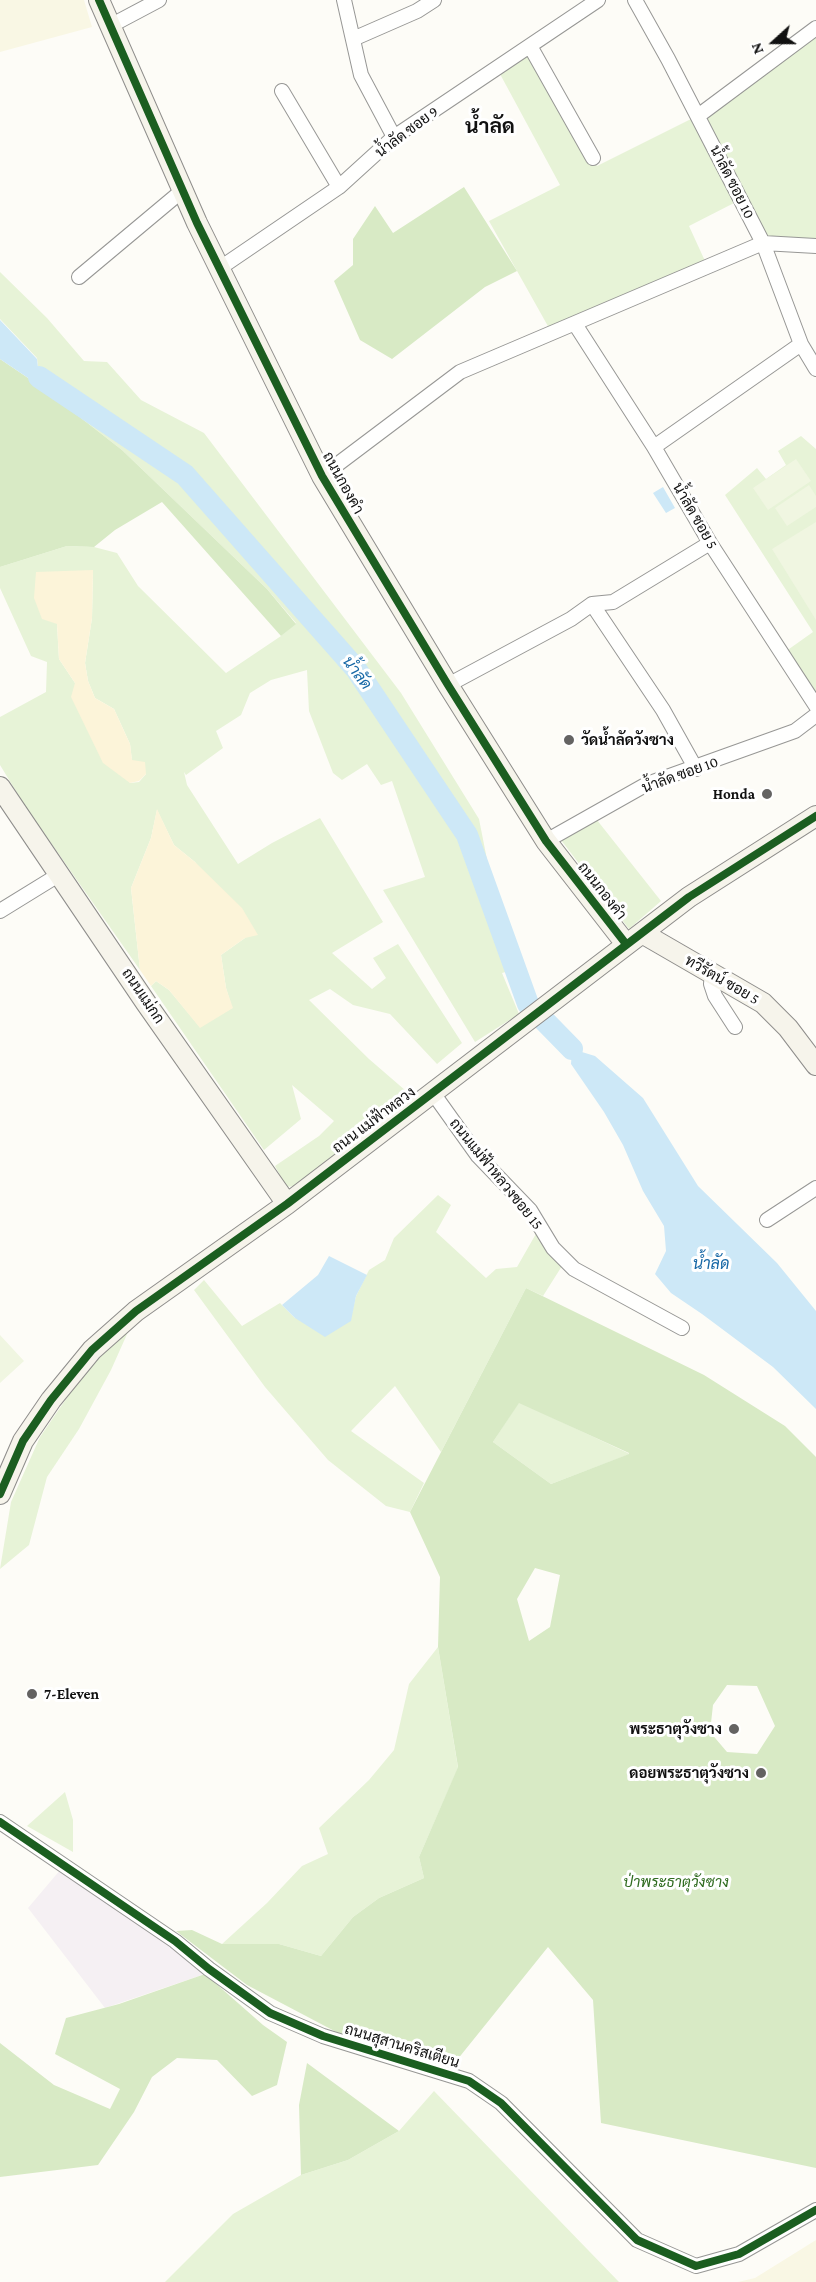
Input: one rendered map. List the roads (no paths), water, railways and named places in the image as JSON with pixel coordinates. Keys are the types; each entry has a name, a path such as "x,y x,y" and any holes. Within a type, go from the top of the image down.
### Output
{"street":[{"name":"ถนนกองคำ","path":"99,0 197,223 322,477 546,841 634,939"},
{"path":"110,26 159,0"},
{"path":"344,0 361,75 394,137"},
{"path":"353,39 417,11 434,0"},
{"name":"น้ำลัด ซอย 9","path":"220,268 339,188 394,137 598,0"},
{"name":"น้ำลัด ซอย 10","path":"636,0 763,243 801,344 816,369"},
{"path":"698,117 816,28"},
{"path":"530,46 593,158"},
{"path":"282,91 339,188"},
{"path":"79,277 183,189"},
{"path":"322,477 460,372 763,243 816,246"},
{"name":"น้ำลัด ซอย 5","path":"575,324 654,447 710,543 816,706"},
{"path":"654,447 801,344"},
{"path":"448,685 571,619 592,604 613,602 710,543"},
{"path":"592,604 663,710 696,769"},
{"name":"น้ำลัด ซอย 10","path":"546,841 647,784 696,769 795,731 816,715"},
{"name":"ถนนแม่กก","path":"0,788 146,1003 287,1204"},
{"name":"ถนน แม่ฟ้าหลวง","path":"0,1494 14,1458 51,1400 92,1350 156,1295 287,1204 712,881 816,816"},
{"path":"0,911 60,874"},
{"name":"ทวีรัตน์ ซอย 5","path":"634,939 712,973 764,1003 788,1028 816,1065"},
{"path":"712,973 711,984 715,996 735,1027"},
{"name":"ถนนแม่ฟ้าหลวงซอย 15","path":"433,1093 478,1156 530,1210 553,1248 574,1269 682,1328"},
{"path":"767,1220 816,1188"},
{"name":"ถนนสุสานคริสเตียน","path":"0,1822 175,1941 270,2013 323,2036 469,2081 501,2103 637,2240 696,2266 739,2254 816,2210"}],"water":[{"path":"0,320 37,359 40,386 0,359"},
{"path":"663,487 675,508 666,513 653,493"},
{"name":"น้ำลัด","path":"572,1049 595,1056 643,1098 698,1186 777,1263 816,1311 816,1409 773,1367 671,1293 655,1274 666,1251 664,1226 643,1191 623,1145 604,1112 571,1064"},
{"path":"329,1256 367,1275 356,1296 351,1321 325,1337 295,1318 282,1305 318,1275"}],"waterway":[{"name":"น้ำลัด","path":"39,377 185,475 356,669 467,835 528,1004 572,1049"}],"place":[{"name":"วัดน้ำลัดวังซาง","path":"569,740"},
{"name":"Honda","path":"767,794"},
{"name":"7-Eleven","path":"32,1694"},
{"name":"พระธาตุวังซาง","path":"734,1729"},
{"name":"ดอยพระธาตุวังซาง","path":"761,1773"}],"district":[{"name":"น้ำลัด","path":"490,127"}],"park label":[{"name":"ป่าพระธาตุวังซาง","path":"676,1882"}]}
